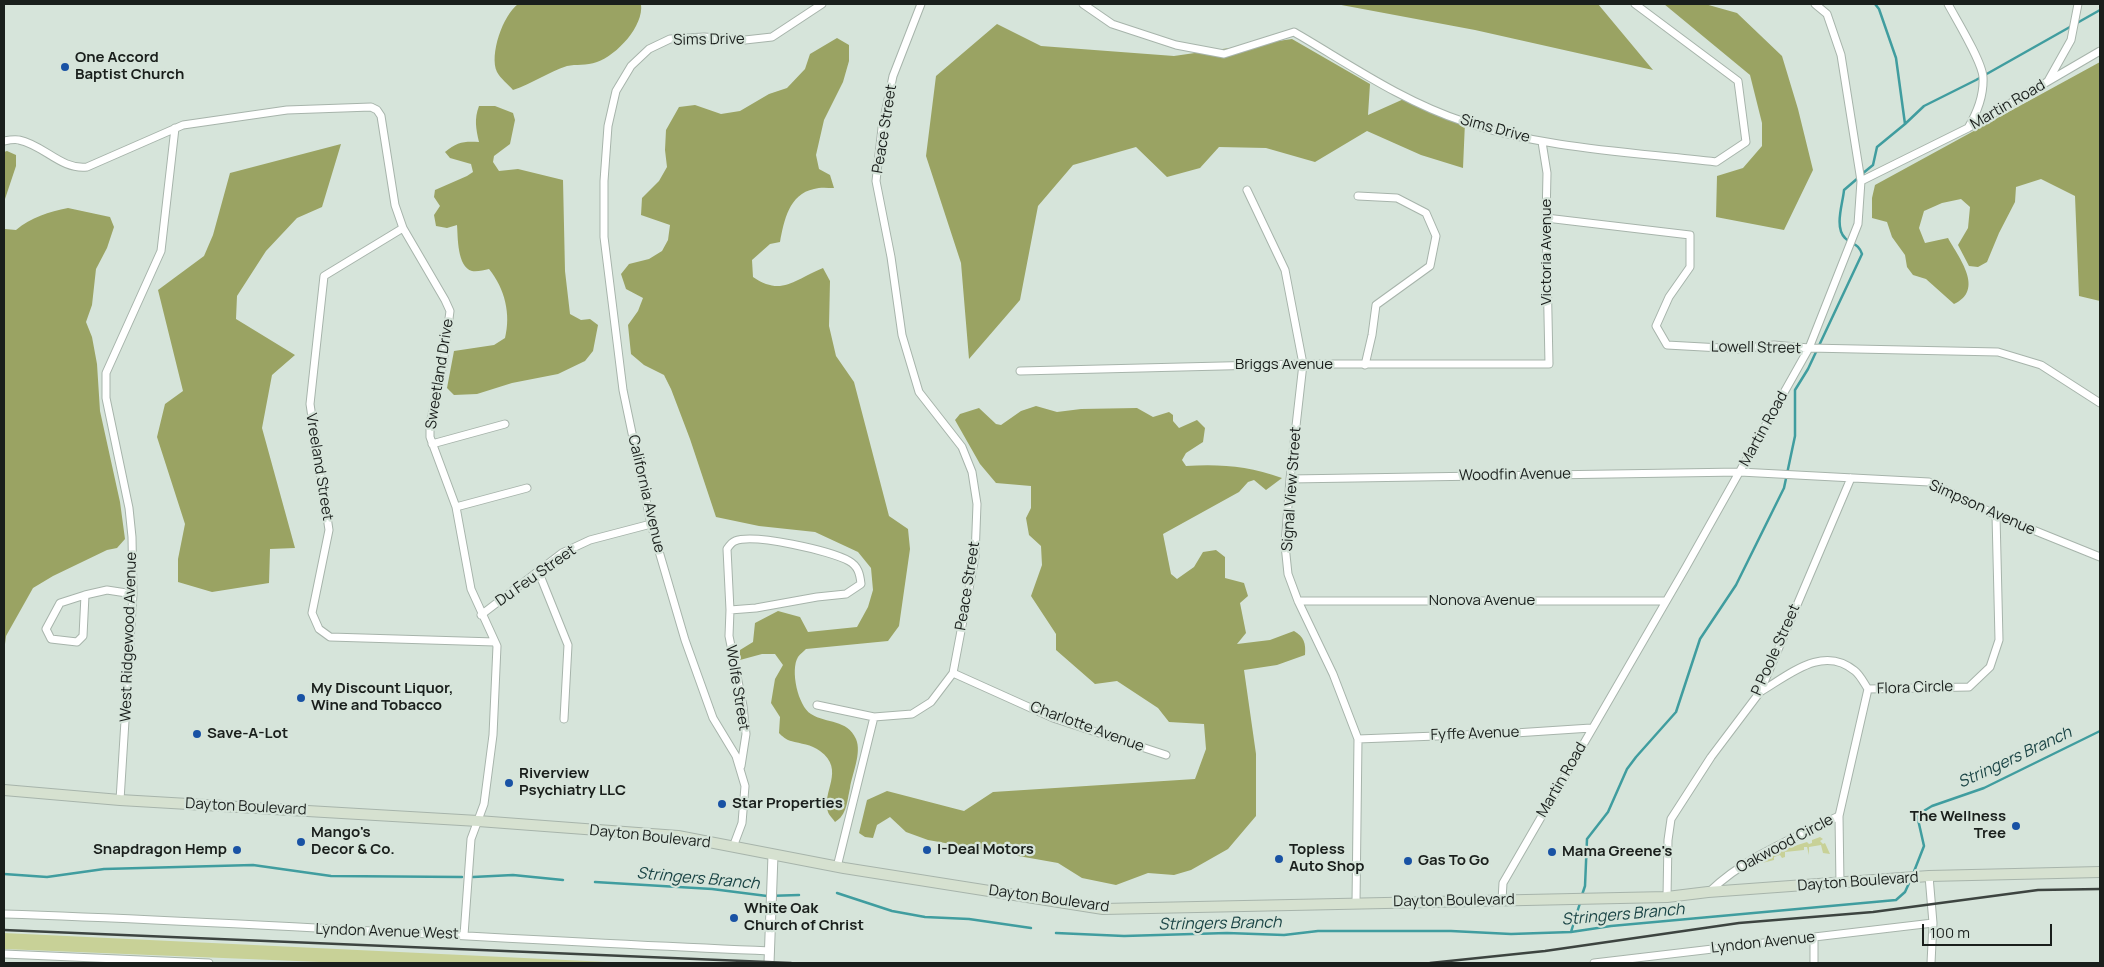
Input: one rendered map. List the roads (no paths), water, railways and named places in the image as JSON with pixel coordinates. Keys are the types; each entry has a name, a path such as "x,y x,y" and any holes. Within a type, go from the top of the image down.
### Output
{"main road":[{"name":"Dayton Boulevard","path":"4,790 120,800 478,821 678,836 837,867 1103,909 1667,897 1708,892 1840,884 1929,876 2100,872"}],"street":[{"name":"Sims Drive","path":"608,126 616,91 631,66 649,48 670,39 704,37 745,40 772,37 822,4"},
{"name":"Peace Street","path":"817,705 874,717 912,714 931,702 953,673 975,557 977,504 972,472 962,447 919,392 902,335 891,257 876,181 882,128 893,76 920,4"},
{"name":"Sims Drive","path":"1084,4 1112,24 1176,45 1224,54 1294,32 1406,98 1465,122 1542,142 1716,162 1746,142 1738,81 1635,4"},
{"path":"1815,4 1827,14 1841,55 1861,181"},
{"path":"1948,4 1983,76 1979,110 1968,128"},
{"path":"2048,82 2071,40 2078,4"},
{"name":"Martin Road","path":"1502,900 1502,883 1666,601 1809,348 1858,224 1861,181 1968,128 2100,51"},
{"name":"Sweetland Drive","path":"4,140 20,140 65,164 80,168 88,167 183,125 287,110 371,107 377,110 381,116 395,205 403,228 450,311 443,364 430,424 430,437 456,507 471,589 481,615 497,646 493,730 484,804 471,839 464,935"},
{"name":"California Avenue","path":"608,126 604,181 604,237 623,390 651,524 697,677 713,718 740,766 745,786 742,823 732,847"},
{"name":"West Ridgewood Avenue","path":"120,800 133,594 132,537 129,508 106,398 106,373 161,251 175,128"},
{"name":"Victoria Avenue","path":"1542,142 1548,173 1546,218 1549,364"},
{"name":"Signal View Street","path":"1247,190 1285,270 1303,364 1290,479 1285,545 1288,574 1298,601 1333,674 1358,739 1356,903"},
{"path":"1358,196 1397,198 1426,213 1436,236 1430,266 1376,305 1365,365"},
{"name":"Lowell Street","path":"1546,218 1690,235 1690,267 1669,298 1656,326 1667,346 1738,349 1774,346 1998,352 2041,365 2100,404"},
{"name":"Vreeland Street","path":"403,228 324,276 310,404 329,530 312,613 319,629 330,638 495,642"},
{"name":"Briggs Avenue","path":"1020,371 1303,364 1549,364"},
{"path":"432,444 505,424"},
{"name":"Simpson Avenue","path":"1740,472 1929,482 1996,515 2100,557"},
{"name":"Woodfin Avenue","path":"1290,479 1740,472"},
{"name":"P Poole Street","path":"1667,897 1668,840 1671,819 1711,757 1760,692 1850,478"},
{"path":"456,507 527,488"},
{"name":"Flora Circle","path":"1760,692 1814,661 1824,658 1840,661 1856,672 1868,690 1969,687 1990,667 1999,640 1996,515"},
{"name":"Du Feu Street","path":"481,615 539,573 562,553 590,540 651,524"},
{"name":"Wolfe Street","path":"730,610 756,608 809,598 846,594 861,584 859,570 849,561 796,544 747,539 734,541 727,548 730,610 728,636 743,706 746,734 740,766"},
{"path":"539,573 568,645 564,719"},
{"path":"85,594 83,636 77,642 51,639 46,628 60,603 85,594 108,590 133,594"},
{"name":"Nonova Avenue","path":"1298,601 1666,601"},
{"name":"Charlotte Avenue","path":"953,673 1053,718 1166,755"},
{"path":"1840,884 1839,816 1868,690"},
{"path":"837,867 874,717"},
{"name":"Fyffe Avenue","path":"1358,739 1591,728"},
{"name":"Oakwood Circle","path":"1708,892 1725,876 1750,860 1839,816"},
{"path":"769,963 773,855"},
{"path":"1929,876 1933,923 1931,963"},
{"name":"Lyndon Avenue West","path":"4,914 162,919 355,932 464,935 626,946 770,951"},
{"name":"Lyndon Avenue","path":"1594,963 1933,923"},
{"path":"1814,938 1814,963"},
{"path":"4,954 97,961 209,963"}],"waterway":[{"path":"1875,4 1879,9 1896,58 1905,124"},
{"path":"1862,174 1873,165 1877,147 1924,106 1976,80 2100,10"},
{"path":"1582,895 1585,886 1587,839 1608,812 1627,769 1676,712 1700,639 1736,585 1784,488 1795,436 1795,390 1808,369 1862,254 1857,246 1845,238 1840,228 1844,190 1858,178"},
{"name":"Stringers Branch","path":"1913,874 1924,846 1917,815 1932,806 1984,788 2100,731"},
{"name":"Stringers Branch","path":"4,874 47,877 104,869 253,865 331,876 462,877"},
{"name":"Stringers Branch","path":"473,877 513,875 563,880"},
{"name":"Stringers Branch","path":"1056,933 1124,936 1227,933 1284,935 1318,931 1451,931 1511,934 1571,932 1611,926 1896,900 1905,892 1910,881"},
{"name":"Stringers Branch","path":"595,882 712,889 767,896 799,895"},
{"name":"Stringers Branch","path":"837,893 892,911 925,917 969,919 1031,928"},
{"path":"1571,932 1580,903"}],"railway":[{"path":"1430,963 1545,951 1739,923 1873,912 2038,890 2100,889"},
{"path":"4,930 791,963"}],"place":[{"name":"One Accord Baptist Church","path":"65,67"},
{"name":"My Discount Liquor, Wine and Tobacco","path":"301,698"},
{"name":"Save-A-Lot","path":"197,734"},
{"name":"Riverview Psychiatry LLC","path":"509,783"},
{"name":"Star Properties","path":"722,804"},
{"name":"The Wellness Tree","path":"2016,826"},
{"name":"Mango's Decor & Co.","path":"301,842"},
{"name":"Snapdragon Hemp","path":"237,850"},
{"name":"I-Deal Motors","path":"927,850"},
{"name":"Mama Greene's","path":"1552,852"},
{"name":"Topless Auto Shop","path":"1279,859"},
{"name":"Gas To Go","path":"1408,861"},
{"name":"White Oak Church of Christ","path":"734,918"}]}
